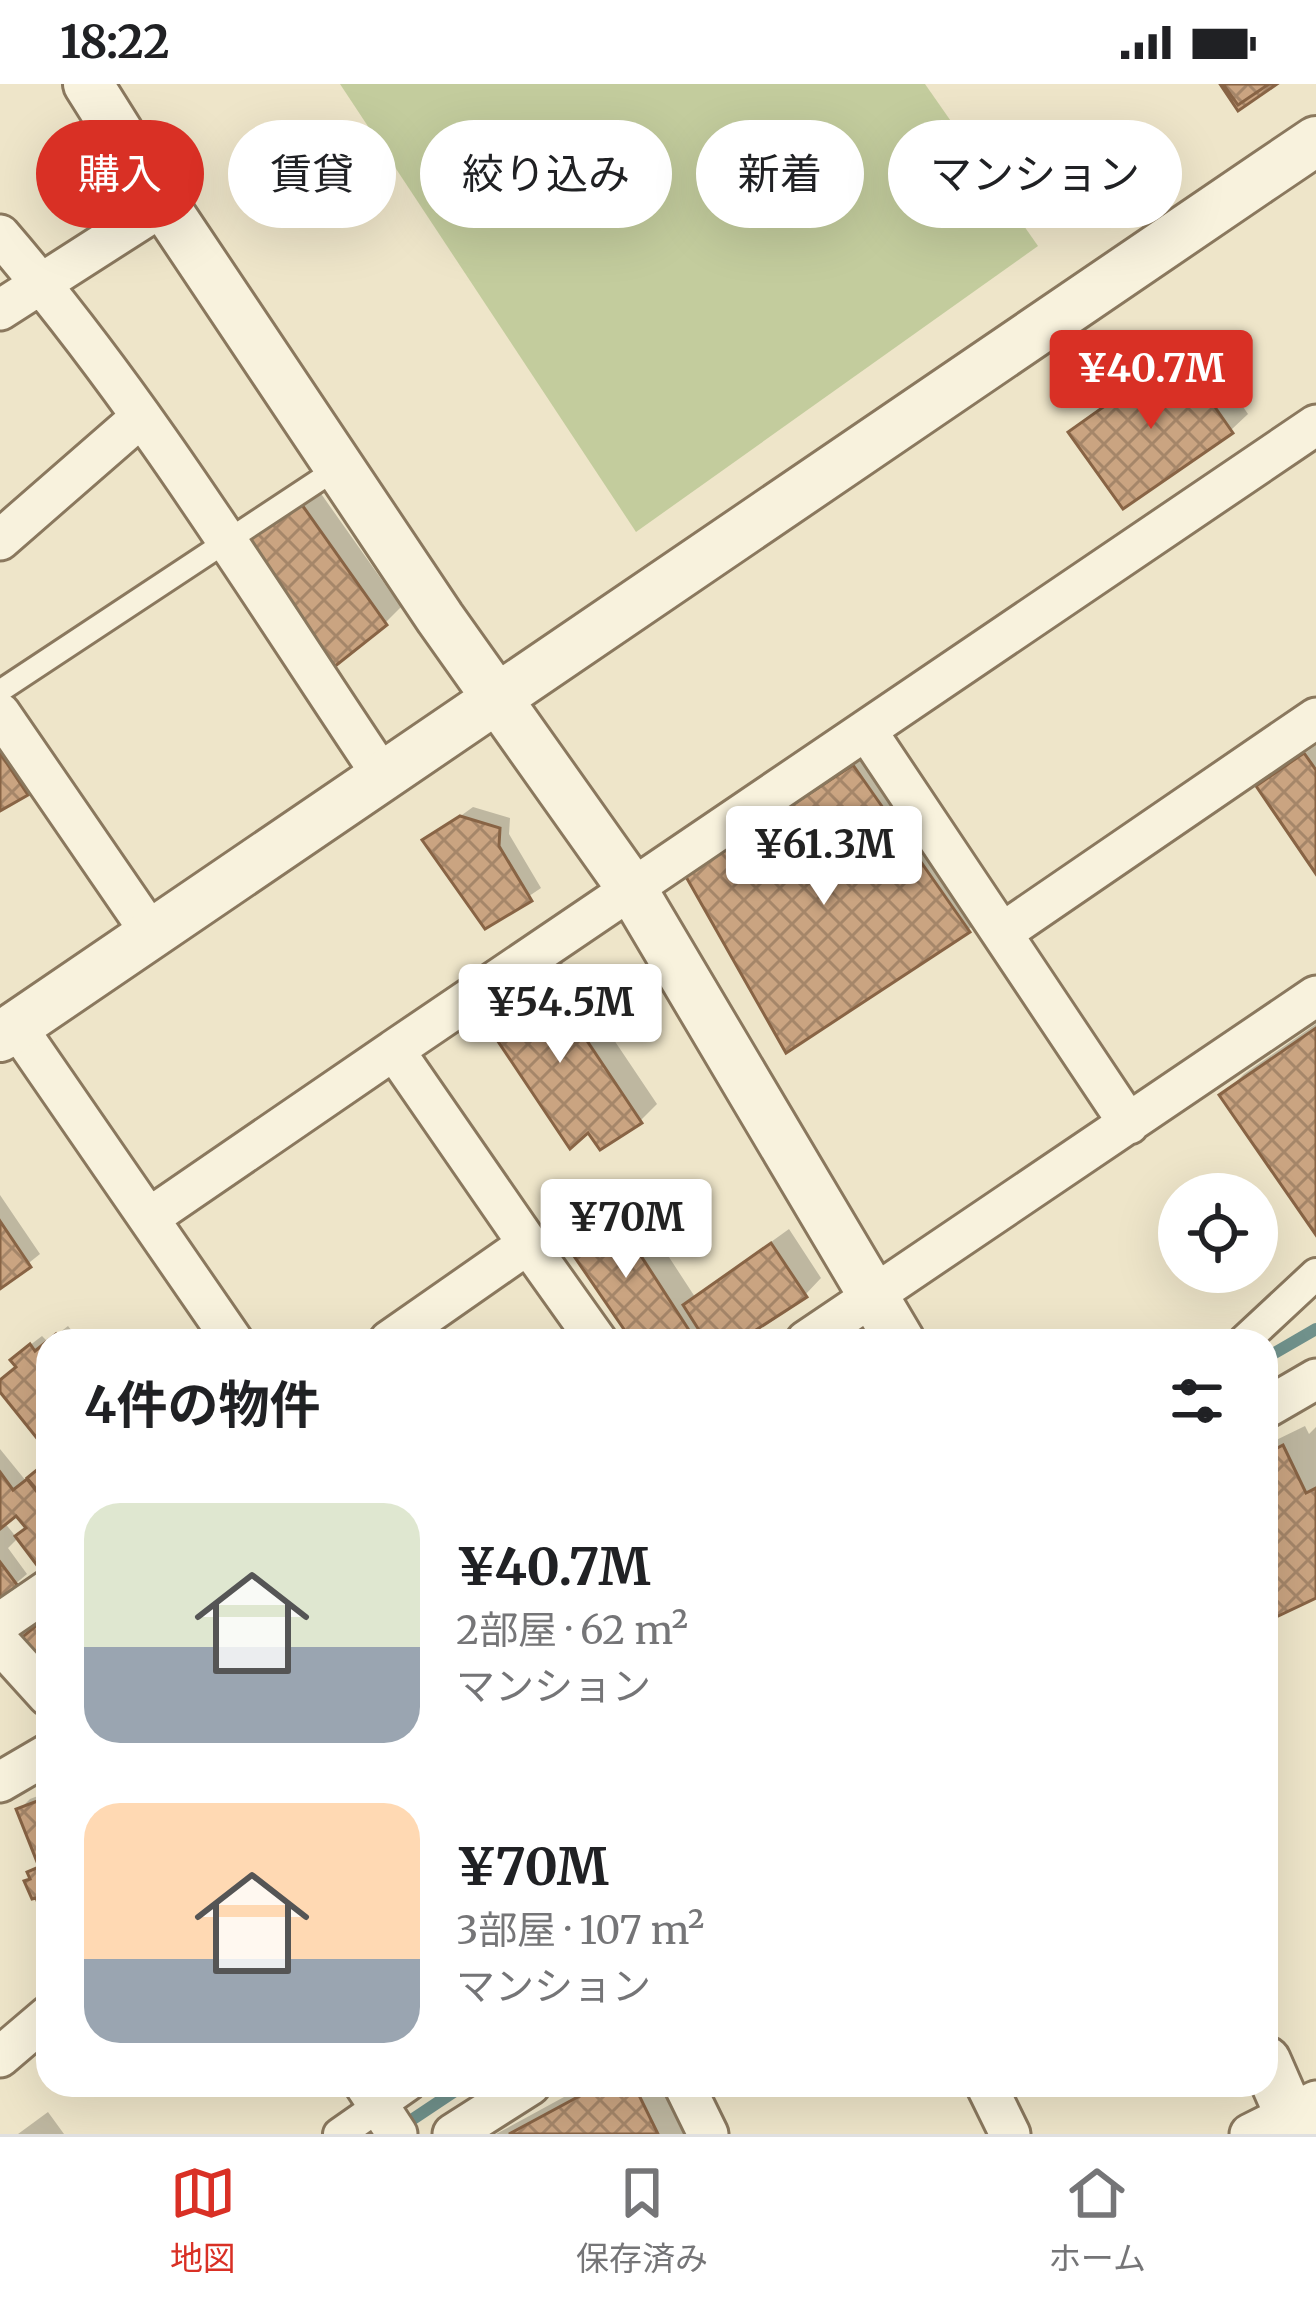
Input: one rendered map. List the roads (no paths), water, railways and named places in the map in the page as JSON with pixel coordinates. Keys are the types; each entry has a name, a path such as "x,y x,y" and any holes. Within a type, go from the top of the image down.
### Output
{"street":[{"path":"88,84 110,120"},
{"path":"225,1329 149,1218 8,1032 1316,141"},
{"path":"0,310 130,228"},
{"path":"179,228 496,698 632,889 893,1329"},
{"path":"0,235 140,418 384,778"},
{"path":"0,541 140,418"},
{"path":"149,1218 1316,425"},
{"path":"0,713 153,936"},
{"path":"1002,933 1316,718"},
{"path":"866,730 1129,1124"},
{"path":"823,1329 1316,996"},
{"path":"394,1050 588,1329"},
{"path":"406,1329 528,1244"},
{"path":"1257,1329 1316,1274"},
{"path":"1278,1401 1316,1378"},
{"path":"0,1624 36,1598"},
{"path":"0,1643 36,1683"},
{"path":"0,1782 36,1761"},
{"path":"0,2057 36,2026"},
{"path":"454,2134 511,2097"},
{"path":"690,2097 708,2134"},
{"path":"992,2097 1010,2134"},
{"path":"339,2134 387,2105"}],"lane":[{"path":"0,691 339,466"}],"waterway":[{"path":"1278,1351 1316,1329"},
{"path":"401,2127 446,2097"}]}
